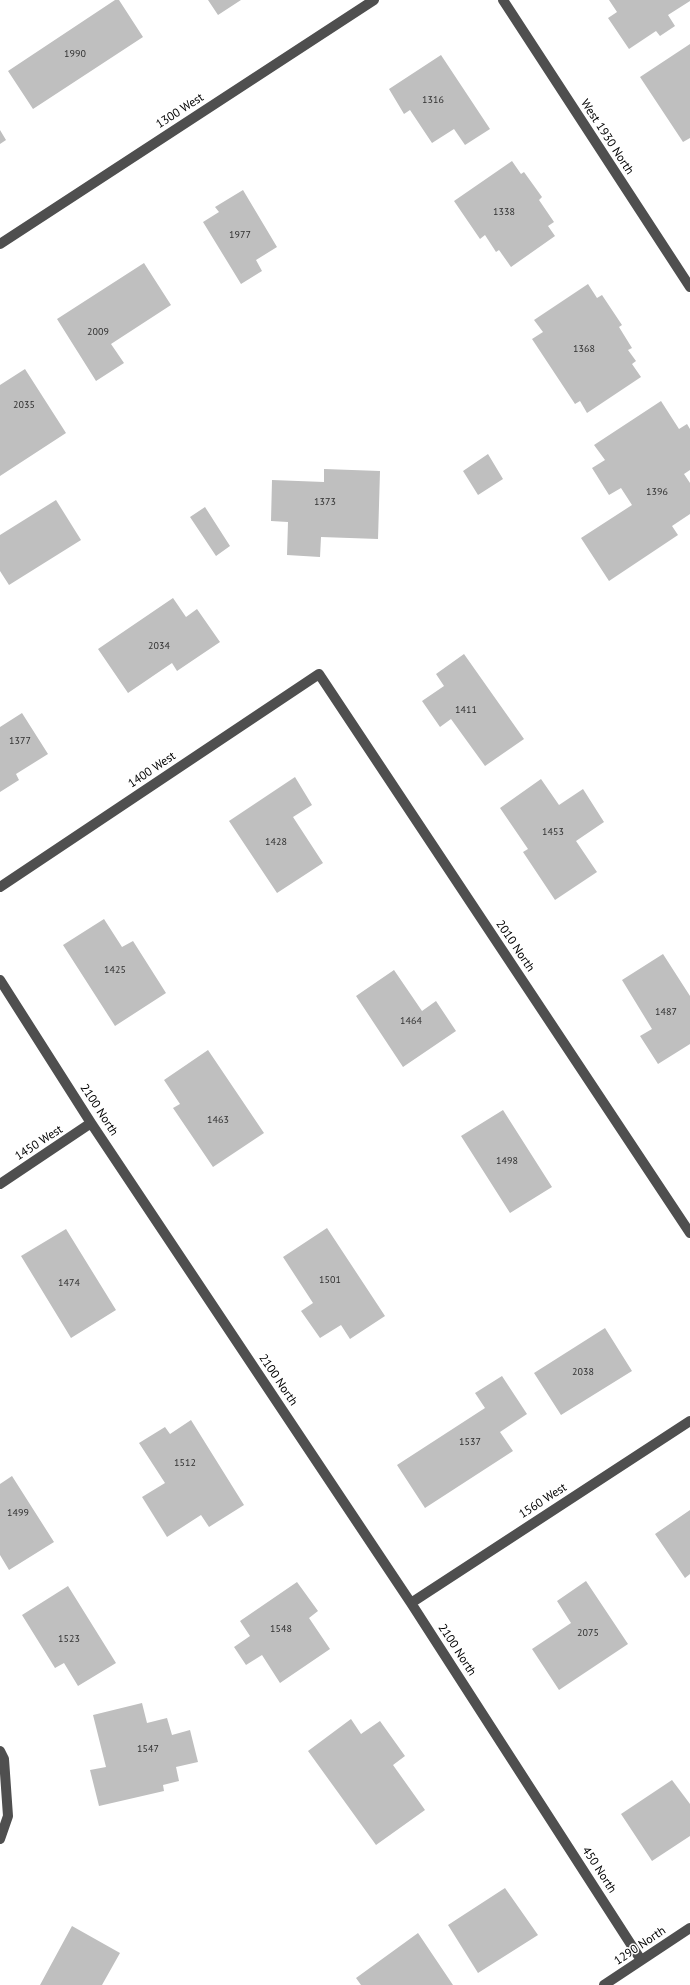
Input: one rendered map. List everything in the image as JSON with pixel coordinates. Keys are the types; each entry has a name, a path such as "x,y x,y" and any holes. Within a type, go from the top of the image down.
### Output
{"street":[{"name":"1300 West","path":"0,244 374,0"},
{"name":"West 1930 North","path":"503,0 690,288"},
{"name":"1400 West","path":"0,887 319,674"},
{"name":"2010 North","path":"319,674 690,1232"},
{"name":"2100 North","path":"0,980 91,1124 411,1603 535,1794"},
{"name":"1450 West","path":"0,1184 91,1124"},
{"name":"1560 West","path":"411,1603 690,1421"},
{"path":"0,1750 4,1758 8,1816 0,1839"},
{"name":"450 North","path":"535,1794 641,1960"},
{"name":"1290 North","path":"604,1985 690,1928"}],"building":[{"path":"115,0 119,0 143,37 33,109 8,71"},
{"path":"208,0 241,0 218,15"},
{"path":"609,0 690,1 668,15 675,26 660,36 656,31 629,49 608,18 617,12"},
{"path":"690,44 690,138 683,142 640,77"},
{"path":"441,55 490,129 465,145 454,129 432,143 410,110 404,114 389,89"},
{"path":"0,130 6,140 0,144"},
{"path":"512,161 521,174 524,172 542,197 539,200 554,222 548,226 555,236 511,267 499,250 496,252 485,235 480,239 454,201"},
{"path":"243,190 277,247 256,260 262,271 241,284 203,222 219,212 215,207"},
{"path":"144,263 171,305 111,344 124,363 96,381 57,319"},
{"path":"588,284 597,298 602,295 622,325 619,327 632,348 628,350 636,361 632,364 641,377 587,413 580,401 575,404 532,339 543,332 534,320"},
{"path":"25,369 66,433 0,476 0,385"},
{"path":"661,401 679,429 687,424 690,429 690,470 684,474 690,483 690,514 672,526 678,535 609,581 581,538 632,505 621,488 609,495 592,468 605,460 594,445"},
{"path":"488,454 503,479 478,495 463,471"},
{"path":"324,469 380,471 378,539 321,537 320,557 287,555 288,522 271,521 272,480 324,482"},
{"path":"56,500 81,540 9,585 0,571 0,535"},
{"path":"205,507 230,546 216,556 190,517"},
{"path":"173,598 186,617 197,609 220,642 177,671 172,663 128,693 98,649"},
{"path":"464,654 524,739 485,766 451,719 440,727 422,701 444,686 436,674"},
{"path":"22,713 48,754 16,774 19,780 0,792 0,727"},
{"path":"295,777 312,805 293,817 323,863 277,893 229,821"},
{"path":"541,779 559,805 583,789 604,822 576,841 597,872 555,900 523,852 528,849 500,808"},
{"path":"104,919 122,947 133,941 166,993 115,1026 63,945"},
{"path":"663,954 690,996 690,1044 658,1064 640,1036 652,1029 622,980"},
{"path":"394,970 422,1011 436,1001 456,1031 403,1067 356,996"},
{"path":"208,1050 264,1133 213,1167 173,1108 180,1104 164,1080"},
{"path":"503,1110 552,1187 510,1213 461,1136"},
{"path":"327,1228 385,1316 350,1339 341,1325 320,1338 301,1311 313,1303 283,1257"},
{"path":"66,1229 116,1310 71,1338 21,1256"},
{"path":"605,1328 632,1371 561,1415 534,1373"},
{"path":"502,1376 527,1414 500,1432 513,1451 425,1508 397,1465 485,1408 475,1393"},
{"path":"191,1420 244,1505 209,1527 201,1515 167,1537 142,1497 165,1483 139,1443 165,1427 170,1434"},
{"path":"12,1476 54,1542 9,1570 0,1555 0,1484"},
{"path":"690,1510 690,1574 685,1578 655,1534"},
{"path":"586,1581 628,1644 559,1690 532,1649 571,1623 557,1601"},
{"path":"297,1582 318,1611 309,1618 330,1649 280,1683 262,1655 246,1665 234,1647 250,1636 240,1621"},
{"path":"68,1586 116,1663 78,1686 64,1663 55,1668 22,1615"},
{"path":"142,1703 147,1723 167,1718 172,1735 190,1730 198,1762 176,1767 179,1781 163,1785 164,1791 99,1806 90,1770 106,1767 93,1715"},
{"path":"351,1719 361,1734 380,1721 405,1756 393,1765 425,1810 376,1845 308,1751"},
{"path":"672,1780 690,1804 690,1836 652,1861 621,1814"},
{"path":"505,1888 538,1935 478,1973 448,1925"},
{"path":"72,1926 120,1953 102,1985 40,1985"},
{"path":"418,1933 453,1985 361,1985 356,1978"}]}
